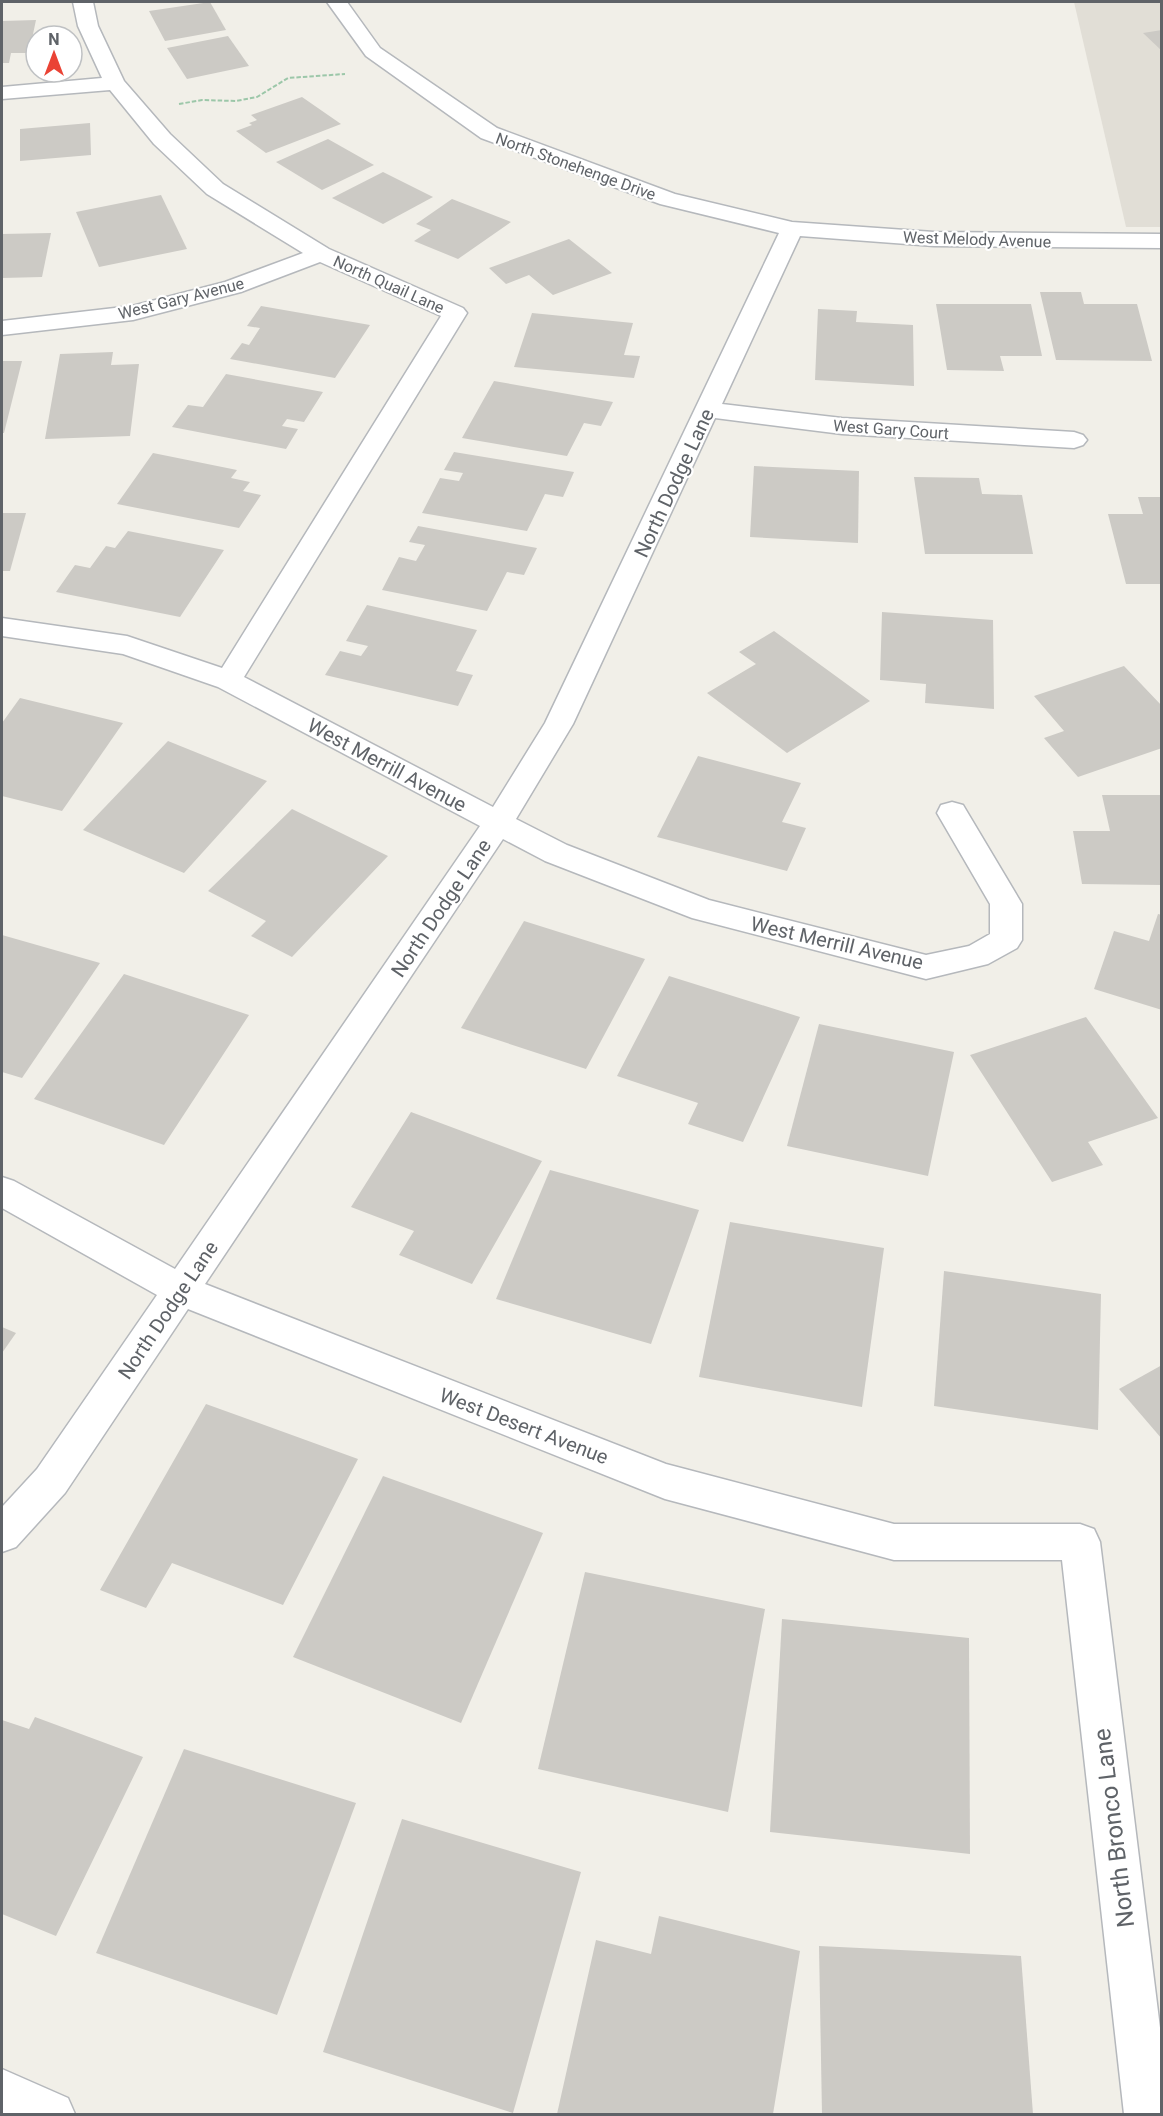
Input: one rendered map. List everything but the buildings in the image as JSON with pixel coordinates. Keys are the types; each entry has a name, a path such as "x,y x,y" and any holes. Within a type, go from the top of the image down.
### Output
{"street":[{"name":"North Quail Lane","path":"82,2 88,26 116,83 162,139 215,189 321,254 455,313 228,680"},
{"name":"North Stonehenge Drive","path":"337,2 373,52 489,133 668,199 792,229"},
{"path":"2,93 116,83"},
{"name":"West Melody Avenue","path":"792,229 934,239 1161,241"},
{"name":"North Dodge Lane","path":"2,1534 51,1481 182,1291 498,823 559,724 792,229"},
{"name":"West Gary Avenue","path":"2,327 133,313 233,287 321,254"},
{"name":"West Gary Court","path":"708,410 842,426 1074,440"},
{"name":"West Merrill Avenue","path":"2,627 127,645 228,680 556,853 703,910 926,967 977,956 1006,940 1006,904 952,813"},
{"name":"West Desert Avenue","path":"2,1191 182,1291 665,1481 894,1542 1080,1542"},
{"name":"North Bronco Lane","path":"1080,1542 1147,2115"},
{"path":"2,2092 52,2115"}],"path":[{"path":"141,114 202,100 236,101 257,98 288,78 359,72 386,63"}],"shaded area":[{"path":"1074,2 1161,2 1161,227 1126,227"}]}
